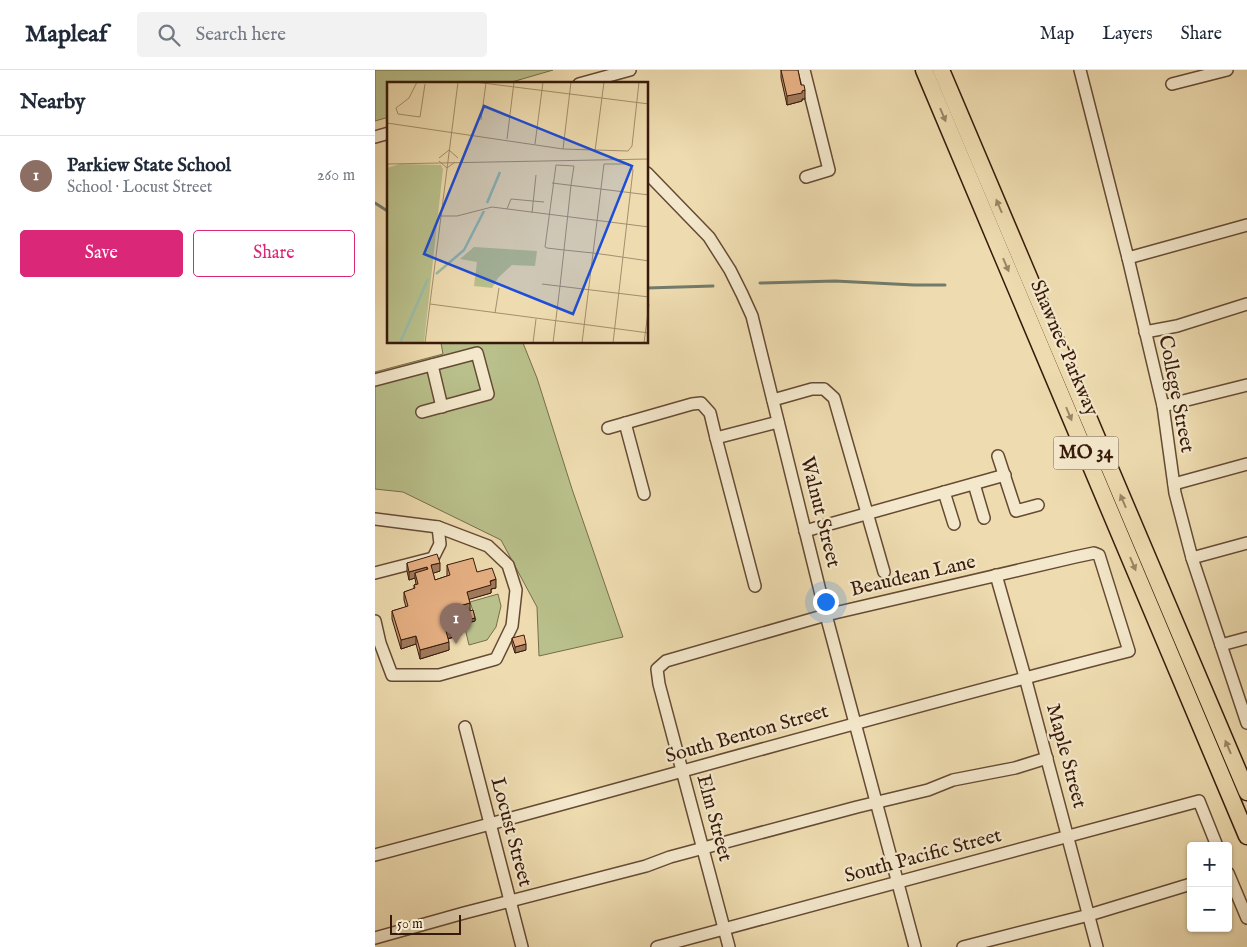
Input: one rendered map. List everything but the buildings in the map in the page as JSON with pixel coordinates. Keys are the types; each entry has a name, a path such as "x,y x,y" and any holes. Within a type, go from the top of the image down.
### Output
{"highway":[{"name":"Shawnee Parkway","path":"924,70 1247,836"},
{"name":"Shawnee Parkway","path":"941,70 1247,792"}],"street":[{"path":"603,81 630,70"},
{"path":"805,70 829,170 806,177"},
{"name":"College Street","path":"1080,70 1128,258 1163,406 1174,484 1192,558 1247,722"},
{"path":"1172,84 1227,70"},
{"name":"Walnut Street","path":"649,176 709,237 730,270 752,316 826,615 915,947"},
{"path":"1128,258 1247,225"},
{"path":"1145,332 1177,326 1247,304"},
{"path":"375,380 477,353 488,394 422,412"},
{"path":"432,365 442,407"},
{"path":"1163,406 1247,385"},
{"path":"773,400 812,389 824,389 834,398 884,572"},
{"path":"608,428 692,404 701,404 710,413 755,586"},
{"path":"716,438 778,422"},
{"path":"625,423 644,494"},
{"path":"998,456 1016,511 1038,505"},
{"path":"1174,484 1247,464"},
{"path":"805,531 1005,476"},
{"path":"974,484 984,518"},
{"path":"944,492 954,524"},
{"path":"375,519 438,527 487,546 507,565 516,590 512,626 496,660 439,675 392,674 380,643 375,621"},
{"path":"375,573 433,558 440,544 438,527"},
{"path":"1192,558 1247,543"},
{"name":"Beaudean Lane","path":"657,669 666,661 826,615 1094,553 1099,555 1129,651"},
{"name":"Maple Street","path":"996,575 1097,947"},
{"path":"1221,645 1247,638"},
{"name":"South Benton Street","path":"375,855 1025,677 1129,651"},
{"name":"Elm Street","path":"657,669 659,684 729,947"},
{"name":"Locust Street","path":"465,727 522,947"},
{"path":"375,938 927,790 953,780 1015,768 1047,758"},
{"name":"South Pacific Street","path":"657,947 1199,801 1215,842"},
{"path":"1232,883 1247,918"},
{"path":"963,947 1089,915 1187,885"}],"green space":[{"path":"375,70 553,70 512,82 387,82 387,118 375,121"},
{"path":"441,344 523,344 537,378 572,489 623,637 539,656 537,607 501,540 403,492 375,489 375,372 443,354"},
{"path":"498,594 501,606 496,627 487,640 469,645 464,624 476,620 470,602"}],"waterway":[{"path":"375,203 387,211"},
{"path":"760,283 835,281 945,285"},
{"path":"649,288 713,286"}],"place":[{"name":"Parkiew State School","path":"456,644"}]}
